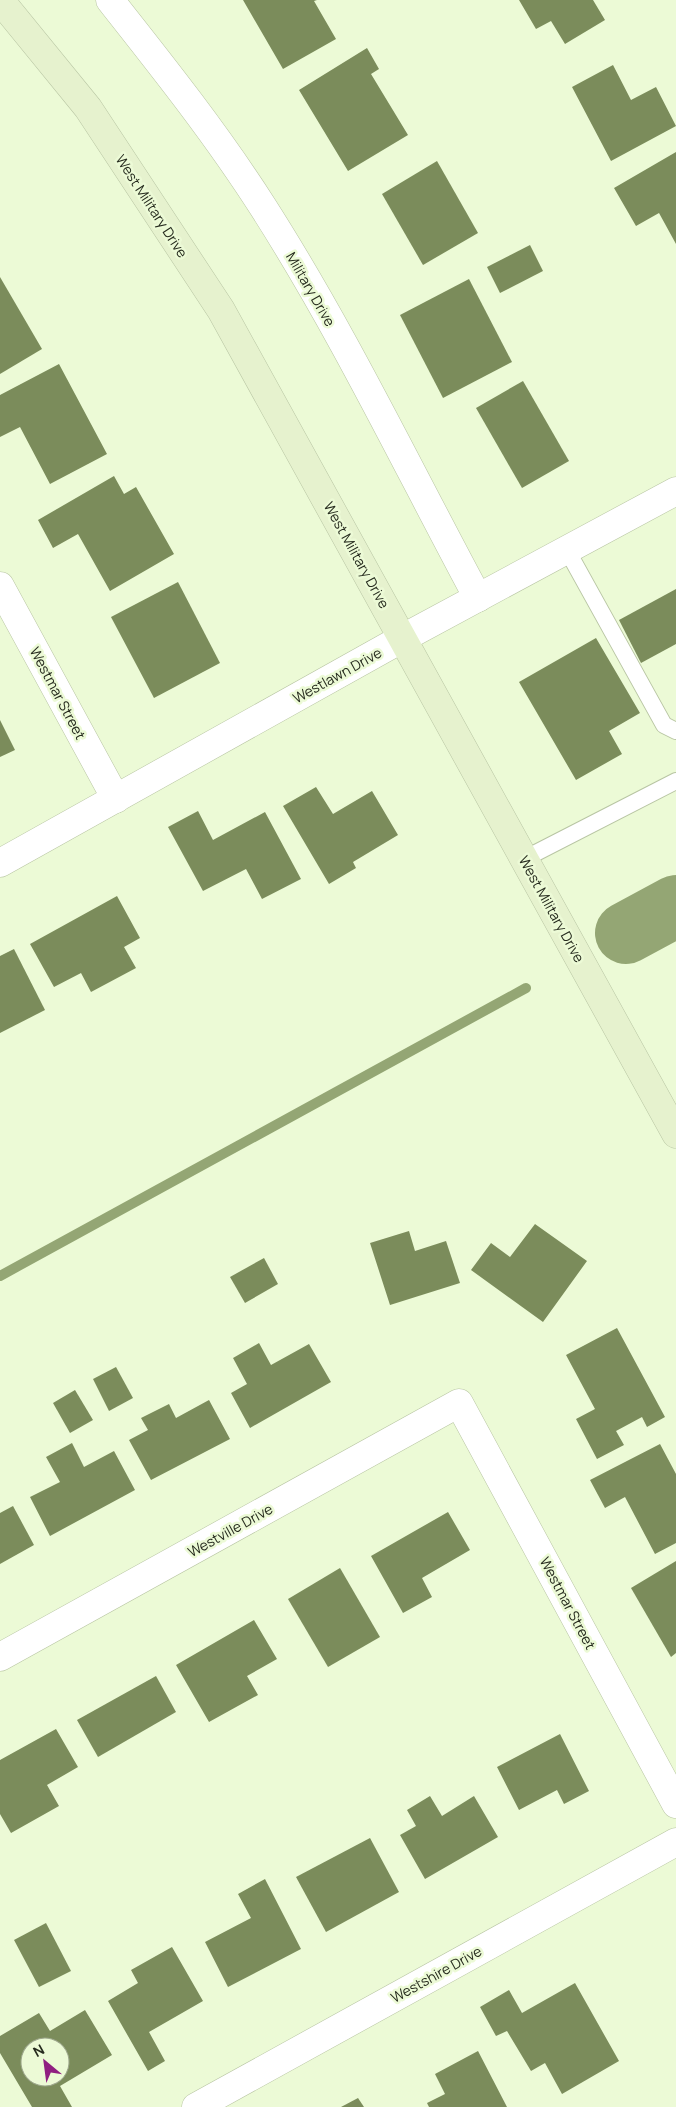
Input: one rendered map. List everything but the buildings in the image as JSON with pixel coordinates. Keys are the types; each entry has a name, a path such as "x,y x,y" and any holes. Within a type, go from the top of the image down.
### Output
{"main road":[{"name":"West Military Drive","path":"0,0 88,108 220,310 676,1134"}],"street":[{"name":"Military Drive","path":"110,0 171,78 262,207 330,322 478,598"},
{"name":"Westlawn Drive","path":"0,863 116,800 403,638 676,492"},
{"name":"Westmar Street","path":"0,586 116,800"},
{"name":"Westmar Street","path":"459,1403 676,1804"},
{"name":"Westville Drive","path":"0,1657 459,1403"},
{"name":"Westshire Drive","path":"196,2107 676,1842"}],"lane":[{"path":"567,550 664,725 676,732"},
{"path":"524,859 676,781"}],"waterway":[{"path":"626,933 676,906"},
{"path":"0,1276 526,988"}]}
